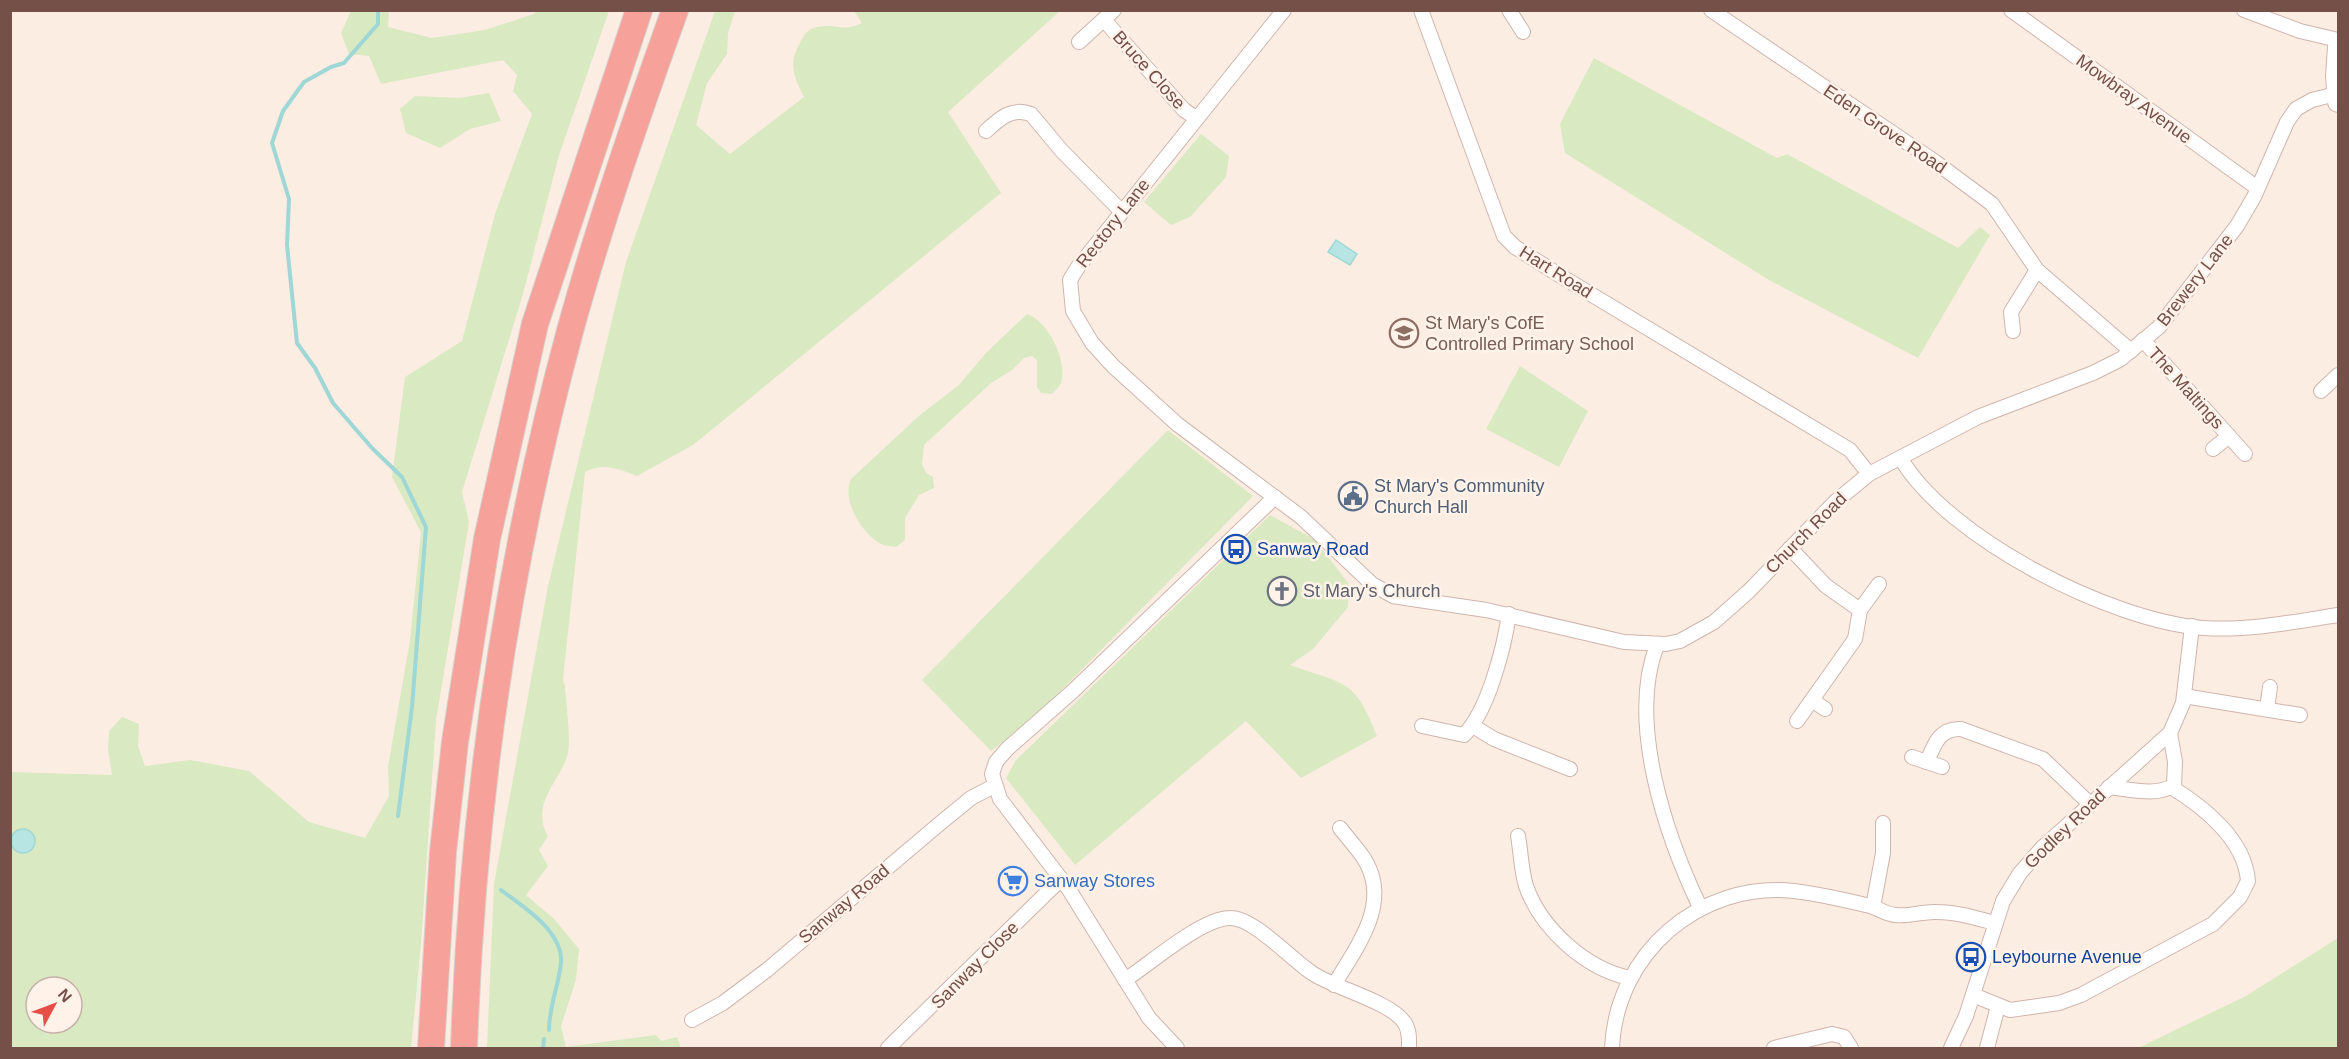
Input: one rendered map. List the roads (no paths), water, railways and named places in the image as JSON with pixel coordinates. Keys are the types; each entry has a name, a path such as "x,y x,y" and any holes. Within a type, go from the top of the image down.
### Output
{"highway":[{"path":"431,1048 439,897 455,742 487,540 535,324 639,10"},
{"path":"464,1048 471,920 489,743 519,547 570,331 620,164 675,10"}],"street":[{"name":"Rectory Lane","path":"1275,498 1142,395 1092,343 1073,311 1070,280 1122,211 1284,10"},
{"name":"Hart Road","path":"1421,10 1504,236 1515,247 1564,278 1850,450 1869,474"},
{"name":"Eden Grove Road","path":"1711,10 1934,161 1992,204 2037,270 2131,351"},
{"name":"Mowbray Avenue","path":"2011,10 2256,187"},
{"path":"2244,10 2300,31 2338,40"},
{"path":"1516,13 1523,32"},
{"name":"Bruce Close","path":"1079,42 1109,15 1184,110 1196,118"},
{"path":"2337,98 2338,47"},
{"name":"Brewery Lane","path":"1901,459 1978,417 2093,373 2131,351 2166,320 2237,226 2287,122 2296,109 2312,100 2337,98"},
{"path":"986,131 1001,116 1015,111 1031,114 1061,150 1122,211"},
{"path":"2013,331 2011,312 2037,270"},
{"name":"The Maltings","path":"2144,340 2245,454"},
{"path":"2321,391 2337,380"},
{"name":"The Maltings","path":"2213,449 2229,436"},
{"name":"Church Road","path":"1275,498 1326,539 1372,584 1393,596 1509,614 1624,642 1657,645 1680,641 1714,622 1749,591 1835,502 1869,474 1901,459"},
{"path":"1901,459 1915,482 2013,560 2110,603 2154,618 2192,626 2250,626 2338,615"},
{"path":"1177,1048 1149,1018 1061,879 1006,808 994,786 992,774 996,762 1007,749 1082,683 1275,498"},
{"path":"1790,548 1826,586 1860,610"},
{"path":"1797,721 1855,639 1860,610 1879,584"},
{"path":"1422,726 1464,735 1473,726 1498,663 1509,614"},
{"name":"Godley Road","path":"1951,1048 1973,995 2003,901 2020,873 2042,848 2170,733 2180,715 2184,696 2192,626"},
{"path":"1657,645 1650,662 1647,712 1651,762 1664,818 1685,875 1700,907"},
{"path":"2267,709 2270,687"},
{"path":"2184,696 2300,715"},
{"path":"1812,700 1825,709"},
{"path":"1473,726 1494,739 1570,769"},
{"path":"1927,762 1935,742 1942,734 1950,728 1960,729 2043,759 2090,804"},
{"path":"2109,788 2149,791 2174,785 2175,762 2170,733"},
{"path":"1912,757 1942,767"},
{"name":"Sanway Road","path":"692,1020 723,1003 759,976 946,818 971,798 994,786"},
{"path":"1973,995 2010,1010 2037,1007 2081,995 2213,924 2240,897 2248,881 2241,851 2198,806 2171,787"},
{"path":"1873,907 1883,853 1883,823"},
{"path":"1334,985 1374,913 1374,884 1371,876 1364,859 1340,828"},
{"path":"1518,836 1526,885 1537,909 1571,949 1614,975 1630,978"},
{"name":"Sanway Close","path":"888,1048 1061,879"},
{"path":"1612,1048 1618,1005 1630,978 1646,953 1677,921 1700,907 1749,892 1791,891 1873,907 1895,915 1938,912 1964,915 1995,923"},
{"path":"1125,980 1190,934 1215,920 1232,917 1256,929 1313,974 1382,1005 1396,1014 1405,1023 1409,1035 1409,1048"},
{"path":"1987,1048 1998,1006"},
{"path":"1783,1047 1832,1034 1844,1037 1851,1048"}],"water":[{"path":"1336,240 1357,254 1350,265 1328,252"},
{"path":"23,829 31,833 35,841 31,849 23,853 15,849 11,841 15,833"}],"waterway":[{"path":"378,10 378,24 344,63 331,67 304,82 283,111 272,143 289,199 287,245 297,343 315,368 333,403 372,448 402,477 426,527 412,707 398,816"},
{"path":"501,890 540,920 560,951 560,971 549,1030"},
{"path":"543,1048 544,1039"}],"place":[{"name":"St Mary's CofE Controlled Primary School","path":"1404,333"},
{"name":"St Mary's Community Church Hall","path":"1353,496"},
{"name":"Sanway Road","path":"1236,549"},
{"name":"St Mary's Church","path":"1282,591"},
{"name":"Sanway Stores","path":"1013,881"},
{"name":"Leybourne Avenue","path":"1971,957"}]}
